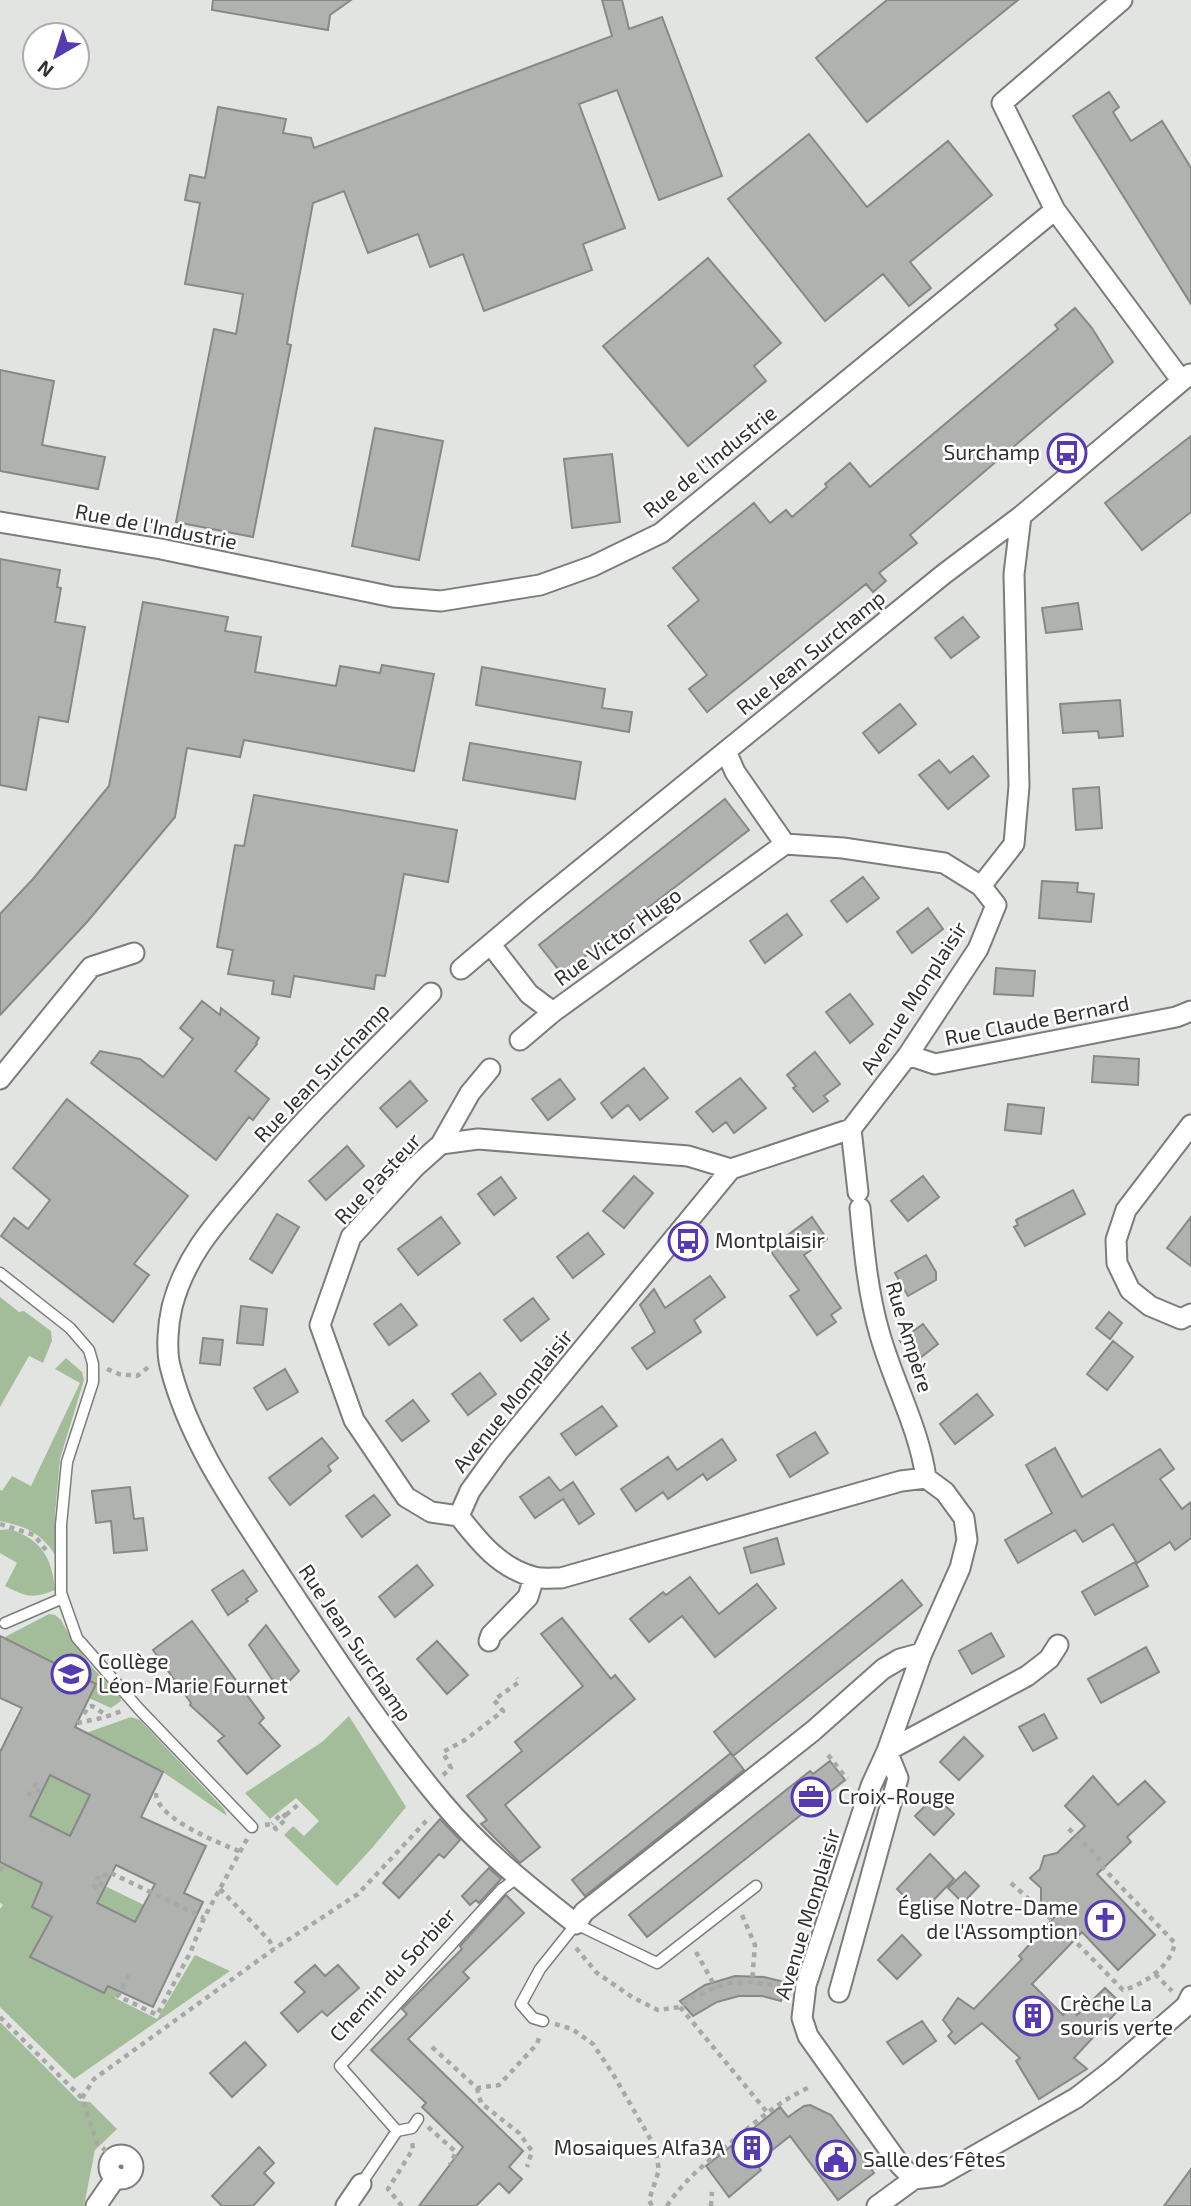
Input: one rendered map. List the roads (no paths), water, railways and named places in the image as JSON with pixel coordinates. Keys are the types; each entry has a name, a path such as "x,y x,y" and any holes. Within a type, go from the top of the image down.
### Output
{"street":[{"path":"1122,0 1002,103 1055,210 1186,377"},
{"name":"Rue de l'Industrie","path":"0,522 161,549 393,597 441,601 540,585 593,566 661,533 1055,210"},
{"name":"Rue Jean Surchamp","path":"461,969 944,574 1021,516 1186,377"},
{"path":"726,751 735,772 785,844 843,848 944,863 981,886 1014,844 1019,786 1014,573 1021,516"},
{"name":"Rue Victor Hugo","path":"491,945 529,994 553,1012 785,844"},
{"name":"Avenue Monplaisir","path":"851,1129 908,1055 978,949 996,905 981,886"},
{"path":"0,1079 91,967 134,953"},
{"name":"Rue Jean Surchamp","path":"431,993 288,1137 202,1239 184,1273 172,1309 169,1362 181,1403 216,1476 390,1736 443,1804 571,1930"},
{"path":"520,1040 553,1012"},
{"path":"1184,1014 1191,1031"},
{"name":"Rue Claude Bernard","path":"908,1055 934,1063 1184,1014"},
{"name":"Rue Pasteur","path":"459,1516 430,1511 406,1497 354,1420 320,1325 351,1237 414,1168 441,1144 470,1093 490,1069"},
{"path":"1191,1125 1126,1209 1116,1240 1117,1263 1130,1290 1150,1306 1160,1310 1181,1318 1191,1314"},
{"path":"732,1169 851,1129"},
{"name":"Rue Ampère","path":"851,1129 869,1289 880,1336 922,1451 926,1478"},
{"name":"Rue Pasteur","path":"441,1144 478,1139 688,1156 732,1169"},
{"name":"Avenue Monplaisir","path":"459,1516 470,1490 499,1451 732,1169"},
{"path":"459,1516 480,1544 502,1562 534,1577 561,1578 895,1482 926,1478"},
{"name":"Avenue Monplaisir","path":"914,2179 900,2165 808,2036 802,2018 806,1985 871,1786 887,1751 922,1653 960,1568 967,1539 964,1518 945,1492 926,1478"},
{"path":"489,1641 491,1634 528,1597 534,1577"},
{"path":"839,1992 898,1778 887,1751 1027,1676 1049,1659 1058,1645"},
{"path":"571,1930 584,1912 813,1731 883,1669 900,1659 922,1653"},
{"path":"877,2206 914,2179 940,2176 1076,2098 1187,2002"},
{"path":"96,2206 115,2167"},
{"path":"346,2206 362,2184"}],"lane":[{"path":"0,1273 70,1328 89,1350 93,1364 93,1382 67,1462 61,1525 63,1598 77,1638 136,1706 252,1827"},
{"path":"5,1623 63,1598"},
{"name":"Chemin du Sorbier","path":"397,2132 340,2066 502,1889 517,1878"},
{"path":"543,2021 533,2018 521,2004 540,1969 571,1930 657,1963 756,1886"},
{"path":"362,2184 397,2132 412,2128 418,2119"}],"place":[{"name":"Surchamp","path":"1067,453"},
{"name":"Montplaisir","path":"688,1241"},
{"name":"Collège Léon-Marie Fournet","path":"71,1674"},
{"name":"Croix-Rouge","path":"811,1797"},
{"name":"Église Notre-Dame de l'Assomption","path":"1105,1920"},
{"name":"Crèche La souris verte","path":"1033,2016"},
{"name":"Mosaiques Alfa3A","path":"752,2148"},
{"name":"Salle des Fêtes","path":"836,2160"}]}
